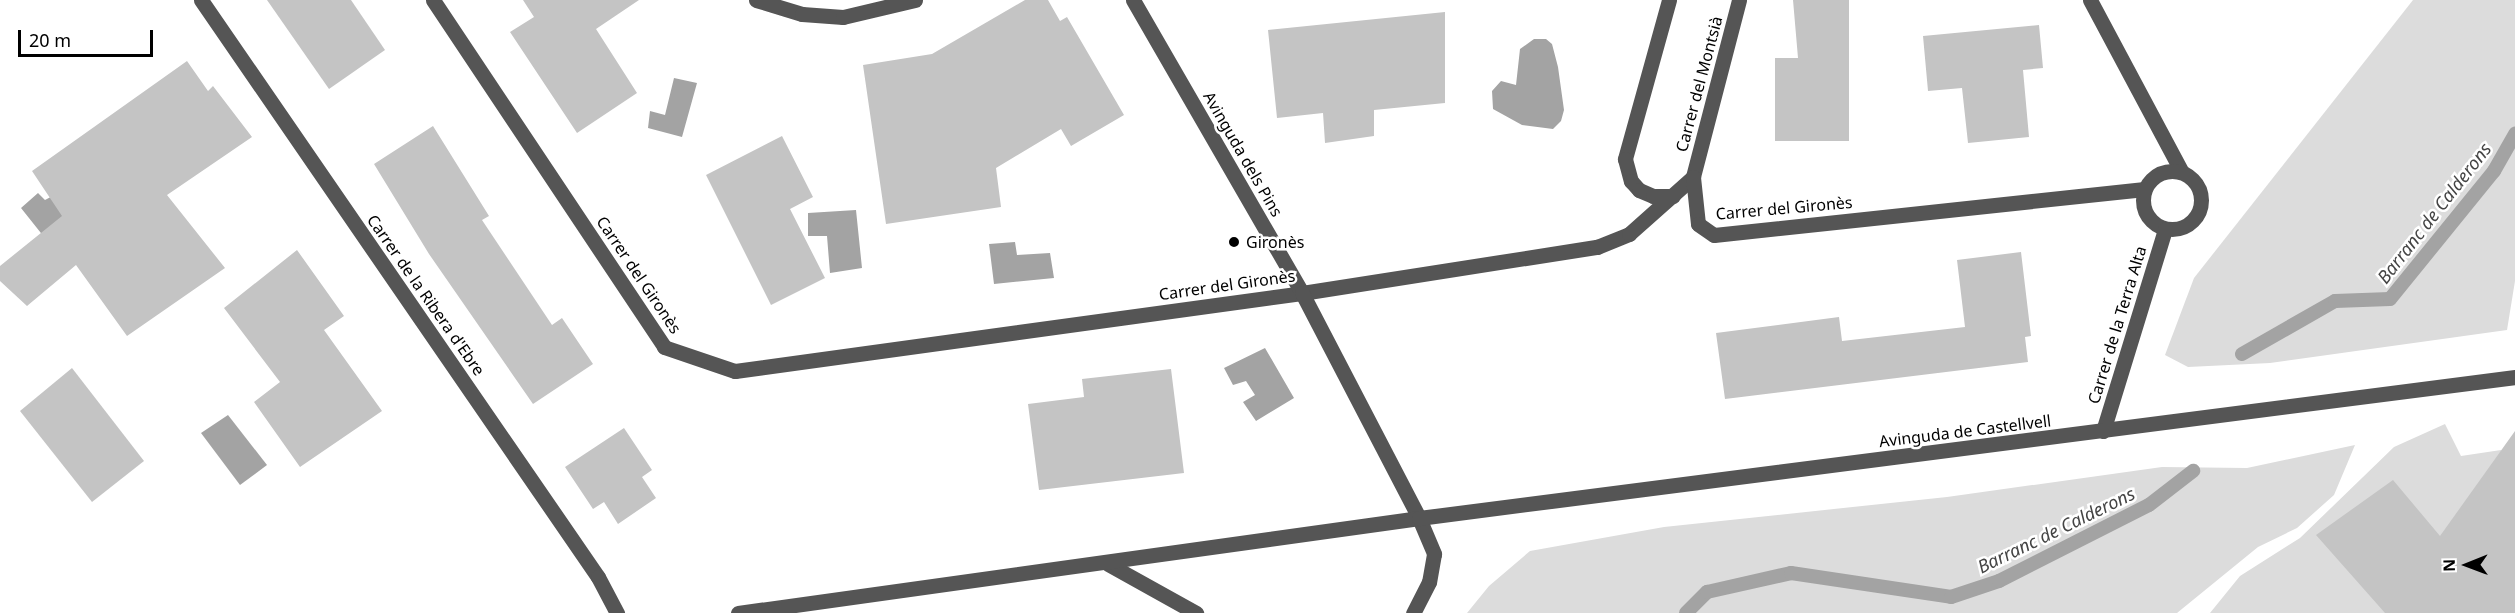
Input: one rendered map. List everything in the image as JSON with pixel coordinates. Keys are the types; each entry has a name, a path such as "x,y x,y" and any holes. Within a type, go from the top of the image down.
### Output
{"street":[{"name":"Carrer de la Ribera d'Ebre","path":"201,0 598,577 617,613"},
{"name":"Carrer del Gironès","path":"433,0 664,347 735,371 1302,293 1597,248 1629,234 1693,177"},
{"path":"756,0 801,14 843,17 915,0"},
{"name":"Avinguda dels Pins","path":"1133,0 1302,293 1419,518 1434,554 1429,582 1413,613"},
{"path":"1669,0 1625,159 1631,181 1640,190 1653,196 1673,196"},
{"name":"Carrer del Montsià","path":"1693,177 1739,0"},
{"path":"2090,0 2182,172"},
{"path":"2164,172 2182,172 2191,177 2201,194 2198,214 2184,228 2165,229 2148,218 2142,199 2145,189 2164,172"},
{"name":"Carrer del Gironès","path":"1693,177 1698,224 1714,235 2145,189"},
{"name":"Carrer de la Terra Alta","path":"2103,431 2165,229"},
{"name":"Avinguda de Castellvell","path":"738,613 1108,564 1419,518 2515,376"},
{"path":"1108,564 1196,613"}],"shaded area":[{"path":"2413,0 2515,0 2515,281 2507,330 2270,363 2188,367 2165,355 2194,278"},
{"path":"1534,39 1546,39 1552,44 1558,67 1564,110 1561,121 1553,129 1522,125 1493,109 1492,91 1501,81 1516,85 1520,49"},
{"path":"674,78 697,83 682,137 648,128 650,111 665,115"},
{"path":"60,192 96,238 64,262 21,208 38,193 45,200"},
{"path":"856,210 862,268 830,273 827,236 808,236 808,213"},
{"path":"1015,242 1017,255 1050,253 1054,278 994,284 989,244"},
{"path":"1265,348 1294,398 1256,421 1243,402 1255,395 1246,381 1233,385 1224,368"},
{"path":"228,415 267,465 240,485 201,433"},
{"path":"2445,424 2461,456 2501,450 2515,613 2210,613 2240,576 2300,538 2394,447"},
{"path":"2355,445 2334,495 2297,528 2258,547 2177,613 1467,613 1489,586 1530,551 1664,527 1947,497 2162,467 2247,468"}],"building":[{"path":"267,0 351,0 385,50 329,89"},
{"path":"523,0 639,0 596,29 637,93 577,133 510,32 534,17"},
{"path":"1025,0 1048,0 1060,21 1067,17 1124,115 1071,146 1061,129 996,168 1001,207 886,224 863,65 932,54"},
{"path":"1793,0 1849,0 1849,141 1775,141 1775,58 1798,58"},
{"path":"1445,12 1445,103 1374,110 1374,136 1325,143 1323,113 1277,118 1268,30"},
{"path":"2039,25 2043,68 2023,70 2029,137 1968,143 1962,88 1928,91 1923,36"},
{"path":"187,61 208,91 213,86 252,137 167,195 225,268 127,336 76,265 27,306 0,281 0,266 62,216 32,171"},
{"path":"433,126 489,216 482,220 552,325 562,318 593,364 533,404 429,254 374,164"},
{"path":"782,136 813,197 790,209 825,278 771,305 706,175"},
{"path":"297,250 344,316 324,330 382,411 300,467 254,402 280,382 224,308"},
{"path":"2021,252 2031,336 2025,337 2028,362 1725,399 1716,333 1839,317 1842,341 1965,327 1957,260"},
{"path":"72,368 144,461 92,502 20,411"},
{"path":"1171,369 1184,473 1039,490 1028,404 1084,397 1082,379"},
{"path":"624,428 652,470 642,477 656,498 618,524 604,502 593,509 565,467"},
{"path":"2515,431 2515,613 2385,613 2316,535 2393,480 2440,536"}],"waterway":[{"name":"Barranc de Calderons","path":"2242,354 2335,301 2390,299 2494,171 2515,134"},
{"name":"Barranc de Calderons","path":"1686,613 1707,592 1791,573 1951,597 1999,581 2149,505 2193,471"}],"place":[{"name":"Gironès","path":"1234,242"}]}
